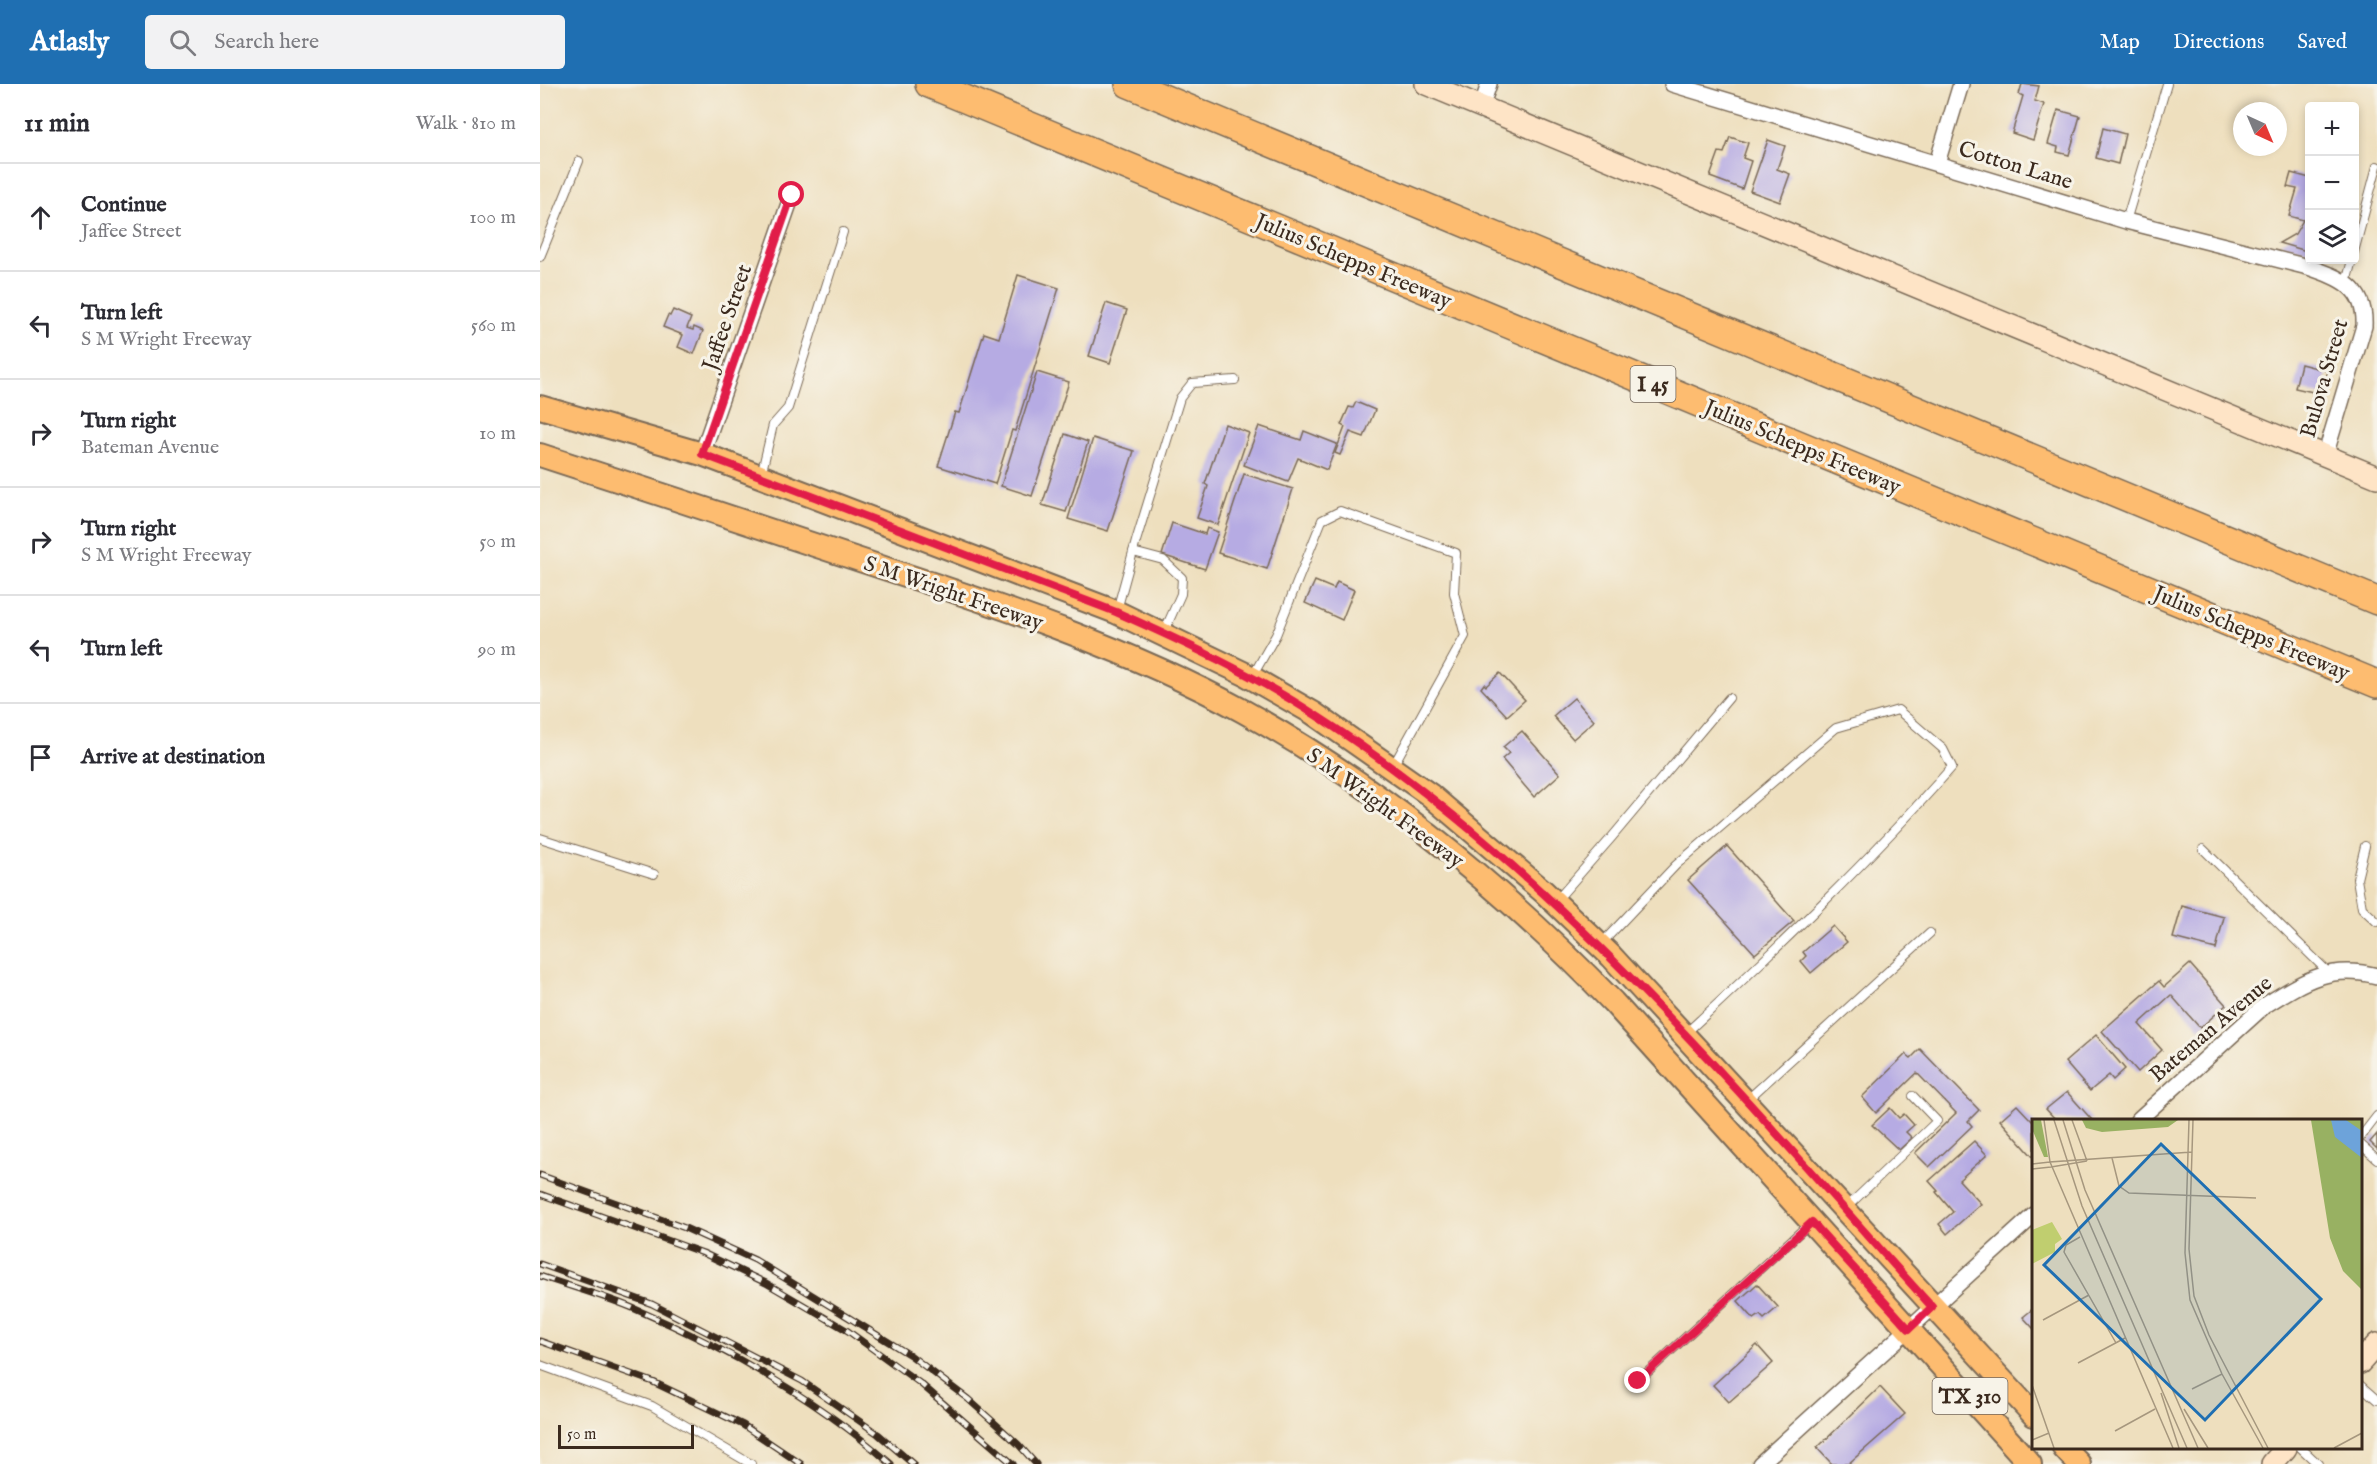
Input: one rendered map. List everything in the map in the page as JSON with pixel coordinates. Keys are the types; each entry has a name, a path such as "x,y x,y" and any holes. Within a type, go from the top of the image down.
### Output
{"highway":[{"name":"Julius Schepps Freeway","path":"929,84 2377,684"},
{"path":"1129,84 2377,601"}],"main road":[{"path":"1426,84 2377,477"},
{"name":"S M Wright Freeway","path":"540,407 702,454 1116,612 1164,633 1313,713 1392,767 1485,840 1600,945 2032,1413"},
{"name":"S M Wright Freeway","path":"540,455 1005,608 1173,675 1243,711 1316,753 1484,880 1564,951 1613,1002 2030,1464"},
{"path":"2362,1362 2377,1344"},
{"path":"2065,1449 2079,1464"},
{"path":"2272,1464 2285,1449"}],"street":[{"path":"1481,108 1489,84"},
{"name":"Cotton Lane","path":"1672,84 2126,221 2308,267 2346,283"},
{"path":"1937,163 1961,84"},
{"name":"Jaffee Street","path":"702,454 792,195"},
{"name":"Bulova Street","path":"2325,456 2364,326 2365,311 2358,295 2346,283"},
{"path":"2323,975 2346,972 2377,976"},
{"name":"Bateman Avenue","path":"2139,1119 2264,1006 2323,975"},
{"path":"1760,1464 2032,1217"}],"lane":[{"path":"2126,221 2167,84"},
{"path":"540,256 579,161"},
{"path":"2359,236 2377,166"},
{"path":"760,476 773,425 788,408 843,232"},
{"path":"2346,283 2351,264"},
{"path":"1116,612 1132,552 1180,398 1192,383 1234,380"},
{"path":"1251,678 1276,635 1322,520 1340,511 1456,553 1454,593 1465,636 1392,767"},
{"path":"1132,552 1163,560 1182,578 1181,594 1164,633"},
{"path":"1555,902 1729,698"},
{"path":"1600,945 1676,865 1836,728 1898,710 1943,749 1952,766 1899,827 1765,960 1684,1034"},
{"path":"540,838 654,874"},
{"path":"2365,846 2357,879 2362,908 2377,922"},
{"path":"2203,849 2323,975"},
{"path":"1746,1101 1930,933"},
{"path":"1844,1210 1937,1121 1913,1096"},
{"path":"2362,1137 2377,1116"},
{"path":"2362,1145 2377,1159"},
{"path":"1638,1381 1812,1222"},
{"path":"540,1365 652,1406 751,1464"},
{"path":"2362,1386 2377,1400"},
{"path":"2302,1449 2318,1464"}],"building":[{"path":"2022,84 2039,86 2035,101 2044,104 2033,140 2012,133 2023,96 2019,94"},
{"path":"2058,110 2080,116 2069,155 2057,152 2058,147 2048,144"},
{"path":"2103,128 2125,134 2118,164 2096,158"},
{"path":"1730,137 1748,143 1743,158 1751,161 1742,189 1710,177 1719,152 1724,153"},
{"path":"1768,140 1785,146 1777,169 1790,174 1780,202 1750,191"},
{"path":"2291,173 2305,177 2305,251 2279,243 2295,234 2303,220 2289,216 2297,189 2287,187"},
{"path":"1018,275 1059,288 1015,431 1012,430 995,484 938,466 955,412 959,413 984,333 999,338"},
{"path":"1106,303 1127,310 1110,363 1089,356"},
{"path":"673,310 691,318 687,328 693,330 694,327 703,331 694,354 678,347 683,335 663,327"},
{"path":"2301,364 2328,371 2322,394 2295,388"},
{"path":"1037,372 1069,382 1032,496 1001,486"},
{"path":"1356,402 1375,410 1364,437 1350,432 1340,455 1335,453 1345,427 1341,425 1349,407 1353,408"},
{"path":"1225,424 1249,433 1218,525 1197,518 1208,486 1205,484"},
{"path":"1259,426 1301,440 1304,431 1337,444 1327,470 1298,458 1288,482 1244,465"},
{"path":"1065,434 1088,442 1066,512 1042,505"},
{"path":"1093,438 1134,451 1108,531 1068,519"},
{"path":"1244,474 1293,489 1267,569 1218,553"},
{"path":"1172,523 1205,534 1207,528 1218,532 1205,569 1162,555"},
{"path":"1315,581 1334,589 1337,582 1354,590 1342,620 1305,603"},
{"path":"1500,673 1525,700 1507,716 1481,688"},
{"path":"1574,698 1594,721 1573,739 1553,716"},
{"path":"1522,731 1560,774 1534,797 1502,759 1509,753 1503,747"},
{"path":"1727,846 1794,921 1755,954 1688,880"},
{"path":"2182,906 2224,917 2216,949 2173,938"},
{"path":"1833,926 1847,942 1811,973 1801,961 1806,956 1803,952"},
{"path":"2190,964 2226,1005 2200,1028 2171,995 2139,1024 2162,1050 2138,1072 2102,1031 2159,981 2164,987"},
{"path":"2096,1035 2125,1069 2113,1080 2109,1075 2090,1091 2065,1062"},
{"path":"1920,1049 1979,1110 1968,1121 1972,1126 1929,1167 1915,1153 1956,1113 1917,1073 1876,1113 1862,1097 1906,1054 1911,1058"},
{"path":"2067,1092 2091,1119 2055,1119 2046,1109"},
{"path":"2017,1105 2032,1121 2032,1156 2000,1120"},
{"path":"1890,1108 1899,1118 1904,1114 1914,1125 1906,1132 1912,1138 1899,1150 1872,1125"},
{"path":"2377,1134 2377,1149 2370,1142"},
{"path":"1974,1141 1987,1155 1959,1180 1981,1204 1947,1234 1939,1224 1953,1212 1929,1181"},
{"path":"1757,1284 1778,1307 1764,1319 1760,1315 1754,1319 1738,1301"},
{"path":"2032,1310 2032,1327 2023,1317"},
{"path":"1757,1345 1773,1363 1729,1402 1713,1385"},
{"path":"1880,1387 1905,1414 1848,1464 1832,1464 1817,1448"}],"railway":[{"path":"540,1175 685,1228 755,1260 910,1355 968,1399 1018,1444 1036,1464"},
{"path":"540,1194 703,1253 766,1283 848,1331 921,1384 1013,1464"},
{"path":"540,1264 652,1304 802,1381 878,1434 913,1464"},
{"path":"540,1276 635,1309 703,1340 801,1396 832,1417 891,1464"},
{"path":"540,1341 653,1382 743,1425 801,1464"}],"route":[{"path":"792,195 702,454 1116,612 1164,633 1313,713 1378,757 1430,795 1485,840 1611,956 1662,1009 1932,1307 1909,1329 1812,1222 1638,1381"}]}
